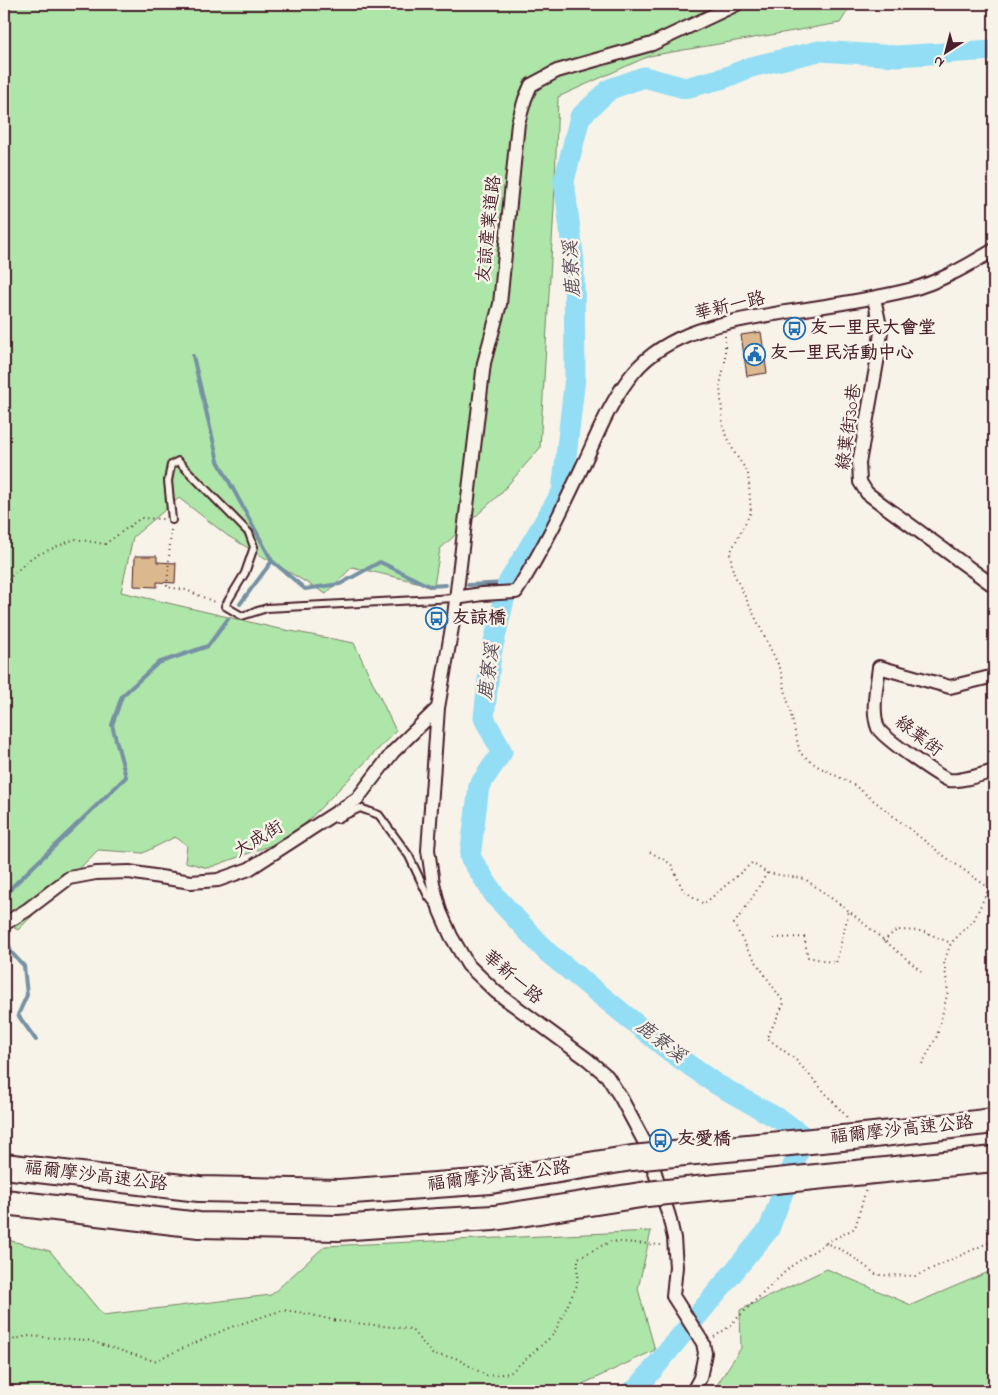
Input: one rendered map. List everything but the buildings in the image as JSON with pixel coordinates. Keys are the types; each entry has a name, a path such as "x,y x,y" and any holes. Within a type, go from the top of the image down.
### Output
{"highway":[{"name":"福爾摩沙高速公路","path":"4,1166 199,1189 339,1192 491,1181 632,1158 874,1135 994,1121"},
{"name":"福爾摩沙高速公路","path":"4,1202 199,1225 338,1228 494,1218 647,1194 994,1159"}],"street":[{"name":"友諒產業道路","path":"455,598 484,363 500,304 518,123 531,85 557,71 652,44 737,4"},
{"name":"華新一路","path":"703,1343 673,1296 676,1267 670,1216 646,1144 621,1098 607,1076 496,992 468,965 451,936 440,911 428,850 438,708 454,616 455,598 516,592 535,563 617,396 634,371 662,348 704,328 874,298 934,283 994,250"},
{"name":"綠葉街30巷","path":"874,298 881,331 859,463 860,482 867,493 994,586"},
{"name":"綠葉街","path":"994,676 950,686 879,667 875,715 879,730 931,771 950,780 973,777 994,770"},
{"name":"大成街","path":"4,924 27,910 69,878 96,873 129,872 191,882 218,880 249,869 357,800 393,752 438,708"},
{"path":"693,1391 702,1370 705,1353 703,1343"}],"lane":[{"path":"172,520 168,481 171,465 178,460 248,533 254,546 245,573 225,606 242,616 267,608 455,598"},
{"path":"303,833 360,808 379,815 409,856 428,896 440,911"}],"path":[{"path":"725,323 724,362 720,385 723,428 734,452 748,472 751,512 730,553 733,572 780,668 800,753 816,766 854,784 940,853 989,888 974,920 951,944 944,962 948,990 937,1036 921,1066"},
{"path":"4,583 32,557 75,539 105,544 141,518 172,520 168,587 186,590 225,606"},
{"path":"650,852 671,864 683,890 704,904 752,863 766,874 805,879 849,911 921,971"},
{"path":"766,874 734,924 748,950 784,1003 766,1038 796,1059 846,1116 850,1124"},
{"path":"774,938 804,937 808,957 836,963 849,911"},
{"path":"883,941 897,930 922,931 951,944"},
{"path":"703,1343 726,1329 790,1267 826,1243 855,1228 866,1190"},
{"path":"4,1342 27,1336 87,1340 154,1361 231,1327 282,1310 304,1313 336,1322 411,1329 433,1355 454,1357 488,1376 510,1373 554,1334 576,1285 578,1258 611,1240 660,1246 674,1238"},
{"path":"826,1243 846,1252 877,1275 916,1276 994,1240"}],"green space":[{"path":"4,4 852,4 840,23 649,56 558,97 554,208 540,448 500,494 440,549 434,586 352,567 326,594 228,536 179,498 133,537 121,592 275,628 354,643 396,731 291,838 208,868 185,862 187,845 175,837 143,853 98,850 18,930 4,922"},
{"path":"651,1231 638,1289 655,1350 568,1391 4,1391 4,1239 50,1251 103,1315 271,1295 325,1246"},
{"path":"827,1269 911,1305 991,1271 994,1272 994,1391 713,1391 741,1348 740,1310"}],"waterway":[{"name":"鹿寮溪","path":"632,1391 636,1390 769,1229 804,1137 784,1122 716,1084 672,1053 547,952 495,896 470,857 479,786 502,752 484,718 491,654 508,583 562,492 575,377 574,262 564,181 580,117 610,89 644,77 685,88 724,78 751,67 819,51 896,56 994,50"},
{"path":"193,356 218,461 272,561"},
{"path":"240,604 272,561 305,589 340,584 380,562 429,586 446,585"},
{"path":"468,585 508,583"},
{"path":"4,901 12,887 126,777 112,725 122,696 158,663 208,646 228,619"},
{"path":"5,933 11,952 24,966 27,995 18,1015 36,1040"}],"place":[{"name":"友一里民大會堂","path":"794,329"},
{"name":"友一里民活動中心","path":"754,354"},
{"name":"友諒橋","path":"436,619"},
{"name":"友愛橋","path":"661,1140"}]}
